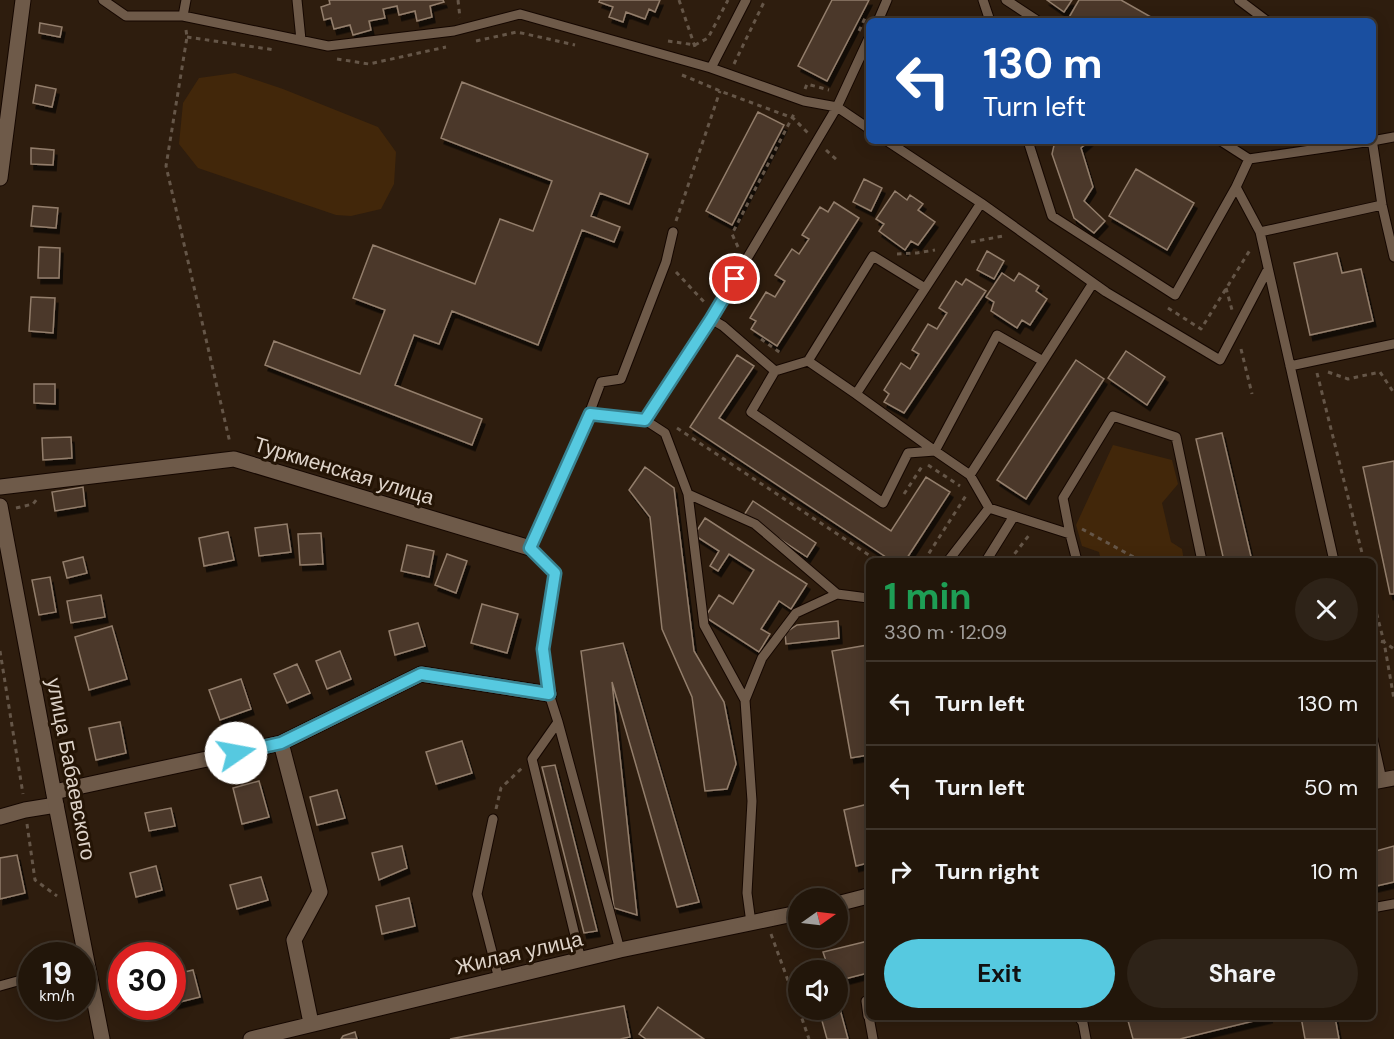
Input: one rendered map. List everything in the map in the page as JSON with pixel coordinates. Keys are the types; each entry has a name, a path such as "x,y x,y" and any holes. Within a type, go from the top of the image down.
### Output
{"street":[{"path":"0,178 23,0"},
{"name":"Туркменская улица","path":"0,487 234,459 530,548"},
{"name":"улица Бабаевского","path":"0,506 81,942"},
{"path":"0,817 55,799 281,743 421,674 549,694"},
{"path":"281,743 320,892 294,940 311,1023"},
{"path":"848,901 866,897"},
{"name":"Жилая улица","path":"251,1039 620,950 788,915"},
{"name":"улица Бабаевского","path":"96,1013 102,1039"}],"lane":[{"path":"103,0 126,16 183,16 327,46 454,31 520,14 711,68 800,100 837,107 866,127"},
{"path":"183,16 186,0"},
{"path":"297,0 301,40"},
{"path":"711,68 746,0"},
{"path":"879,18 887,0"},
{"path":"983,0 989,18"},
{"path":"1006,0 1033,18"},
{"path":"1239,0 1264,18"},
{"path":"645,420 711,319 837,107 866,44"},
{"path":"1376,140 1394,137"},
{"path":"892,144 981,203 1093,283 1220,360 1268,269"},
{"path":"1029,144 1052,216 1175,295 1250,159"},
{"path":"1226,144 1250,159 1352,144"},
{"path":"1372,144 1382,205 1394,257"},
{"path":"1236,187 1260,232 1333,558"},
{"path":"856,394 981,203"},
{"path":"1260,232 1382,205"},
{"path":"620,950 549,694 543,649 555,573 530,548 590,414 601,382 621,379 666,262 673,232"},
{"path":"925,288 873,256 808,361 776,371 751,412 883,502 908,453 935,451"},
{"path":"970,475 1093,283"},
{"path":"711,319 723,326 776,371"},
{"path":"935,451 997,335 1043,361"},
{"path":"1290,366 1394,344"},
{"path":"808,361 970,475 989,508 1070,534"},
{"path":"590,414 645,420 665,433 688,494 704,625 745,700 752,801 747,893 758,922"},
{"path":"1076,558 1063,498 1113,416 1176,437 1201,558"},
{"path":"688,494 755,524 837,594"},
{"path":"950,558 989,508"},
{"path":"988,558 1014,516"},
{"path":"745,700 762,658 796,613 837,594 866,598"},
{"path":"558,722 532,759 581,960"},
{"path":"1376,751 1383,780"},
{"path":"493,819 477,894 499,979"},
{"path":"1376,907 1394,904"},
{"path":"0,986 18,981"},
{"path":"870,1020 873,1039"},
{"path":"1083,1020 1086,1039"}],"path":[{"path":"679,0 695,45 708,38 728,0"},
{"path":"673,232 720,91 765,0"},
{"path":"859,30 869,10"},
{"path":"183,16 187,37 166,166 234,459"},
{"path":"468,42 517,33 575,45"},
{"path":"187,37 278,51"},
{"path":"335,59 369,64 445,47"},
{"path":"681,74 793,118"},
{"path":"740,250 732,234 793,118 807,84 829,91"},
{"path":"1164,305 1201,328 1260,232"},
{"path":"666,262 706,304"},
{"path":"1303,364 1348,379 1380,372 1394,393"},
{"path":"1316,368 1363,558"},
{"path":"671,423 874,558"},
{"path":"900,500 924,463 968,492 926,558"},
{"path":"1012,558 1038,524"},
{"path":"1376,611 1394,699"},
{"path":"1376,641 1384,642 1394,649"},
{"path":"493,819 501,788 532,759"},
{"path":"758,922 788,987"},
{"path":"802,1020 809,1039"}],"shaded area":[{"path":"235,73 283,89 378,127 396,152 394,184 381,209 351,216 336,215 198,168 179,144 183,103 199,78"},
{"path":"1113,445 1172,460 1178,484 1162,503 1171,542 1182,549 1184,558 1100,558 1099,552 1082,546 1076,525"}],"building":[{"path":"329,0 443,0 444,2 430,6 432,17 417,21 415,11 399,15 397,6 383,9 385,18 369,21 371,30 353,35 350,25 334,29 331,18 324,20 321,7 330,4"},
{"path":"600,0 660,0 655,12 649,9 645,19 626,12 623,22 609,17 613,7 599,2"},
{"path":"832,0 869,0 827,81 798,66"},
{"path":"1047,0 1072,0 1064,12"},
{"path":"1079,0 1121,0 1153,18 1069,18"},
{"path":"40,23 62,27 60,37 39,33"},
{"path":"462,82 648,154 629,204 600,193 591,216 620,227 614,242 582,230 538,345 452,311 439,344 414,335 395,385 482,419 472,445 265,365 274,341 360,374 385,310 353,298 373,245 475,284 500,219 533,231 552,181 441,138"},
{"path":"36,85 56,89 52,107 33,103"},
{"path":"758,112 784,125 732,225 706,211"},
{"path":"1054,144 1086,144 1081,148 1093,187 1084,201 1105,221 1094,233 1074,218 1052,154"},
{"path":"31,148 54,150 53,165 31,164"},
{"path":"1136,169 1194,203 1167,250 1109,216"},
{"path":"864,179 882,188 871,211 853,202"},
{"path":"895,191 907,200 910,195 923,204 918,210 935,222 918,245 911,241 905,250 879,231 884,224 876,219"},
{"path":"895,191 907,200 910,195 923,204 918,210 935,222 918,245 911,241 905,250 879,231 884,224 876,219"},
{"path":"834,202 859,218 777,346 751,329 756,321 750,318 766,292 775,297 785,281 775,275 792,249 799,254 809,239 802,235 820,207 828,212"},
{"path":"834,202 859,218 777,346 751,329 756,321 750,318 766,292 775,297 785,281 775,275 792,249 799,254 809,239 802,235 820,207 828,212"},
{"path":"33,206 58,208 56,228 31,226"},
{"path":"39,247 60,248 59,278 38,278"},
{"path":"987,251 1004,261 994,279 977,270"},
{"path":"1337,253 1342,273 1361,269 1373,321 1310,335 1294,263"},
{"path":"1002,273 1014,281 1019,273 1039,286 1036,291 1047,299 1030,325 1022,320 1017,328 991,311 994,302 986,297"},
{"path":"1002,273 1014,281 1019,273 1039,286 1036,291 1047,299 1030,325 1022,320 1017,328 991,311 994,302 986,297"},
{"path":"966,279 986,291 904,413 884,402 889,394 884,390 901,363 910,369 919,354 912,350 928,324 937,329 947,313 939,308 956,281 962,285"},
{"path":"966,279 986,291 904,413 884,402 889,394 884,390 901,363 910,369 919,354 912,350 928,324 937,329 947,313 939,308 956,281 962,285"},
{"path":"31,297 55,298 53,333 29,331"},
{"path":"1126,351 1165,377 1147,405 1108,378"},
{"path":"737,355 754,366 719,418 891,531 926,477 950,492 907,558 887,558 690,427"},
{"path":"1076,360 1104,379 1026,499 997,480"},
{"path":"34,384 55,384 55,404 34,403"},
{"path":"1222,433 1251,558 1223,558 1196,439"},
{"path":"71,437 72,458 43,460 42,438"},
{"path":"1394,461 1394,594 1390,594 1363,467"},
{"path":"645,467 674,488 694,651 724,702 736,764 727,789 705,791 692,697 662,629 650,517 629,490"},
{"path":"83,487 85,506 55,511 52,492"},
{"path":"753,501 816,543 807,557 744,515"},
{"path":"705,518 807,584 791,609 779,601 761,629 770,634 759,652 705,617 719,595 733,604 754,570 729,554 718,571 710,566 719,551 694,535"},
{"path":"287,524 291,552 259,556 255,528"},
{"path":"228,532 234,560 204,566 199,538"},
{"path":"321,533 323,564 300,565 298,534"},
{"path":"407,545 434,551 429,577 401,571"},
{"path":"447,554 467,561 456,593 435,585"},
{"path":"83,557 87,573 67,578 63,562"},
{"path":"50,577 56,612 39,615 32,580"},
{"path":"101,595 105,617 71,623 67,601"},
{"path":"482,604 518,614 507,653 471,643"},
{"path":"838,621 839,638 786,644 785,633 797,625"},
{"path":"418,623 425,646 395,655 389,631"},
{"path":"112,626 127,679 89,690 75,637"},
{"path":"623,643 699,902 677,907 612,682 637,915 614,908 581,651"},
{"path":"866,645 866,755 851,758 832,651"},
{"path":"340,651 351,679 327,689 316,661"},
{"path":"297,664 310,693 287,703 274,674"},
{"path":"241,679 251,709 220,720 209,690"},
{"path":"120,722 126,753 96,760 89,728"},
{"path":"462,741 472,773 436,784 426,752"},
{"path":"555,765 597,931 584,933 542,767"},
{"path":"259,781 269,817 242,824 233,788"},
{"path":"337,790 345,818 317,825 310,797"},
{"path":"866,804 866,864 856,866 844,810"},
{"path":"171,808 175,826 149,831 145,813"},
{"path":"402,846 407,868 379,880 372,853"},
{"path":"1394,846 1394,882 1376,886 1376,851"},
{"path":"17,855 25,893 0,899 0,858"},
{"path":"156,866 162,890 136,897 130,873"},
{"path":"261,877 268,900 237,909 230,885"},
{"path":"409,898 415,926 382,934 376,906"},
{"path":"866,941 866,974 848,978 848,960 826,960 823,952 848,948 848,946"},
{"path":"193,970 200,997 186,1000 186,972"},
{"path":"624,1006 630,1037 620,1039 450,1039"},
{"path":"658,1007 704,1039 646,1039 639,1034"},
{"path":"822,1020 843,1020 848,1039 827,1039"},
{"path":"1128,1020 1258,1020 1180,1039 1133,1039"},
{"path":"1302,1020 1336,1020 1339,1039 1305,1039"},
{"path":"355,1032 357,1039 341,1039 343,1036"}],"route":[{"path":"236,753 281,743 421,674 549,694 543,649 555,573 530,548 590,414 645,420 735,279"}]}
